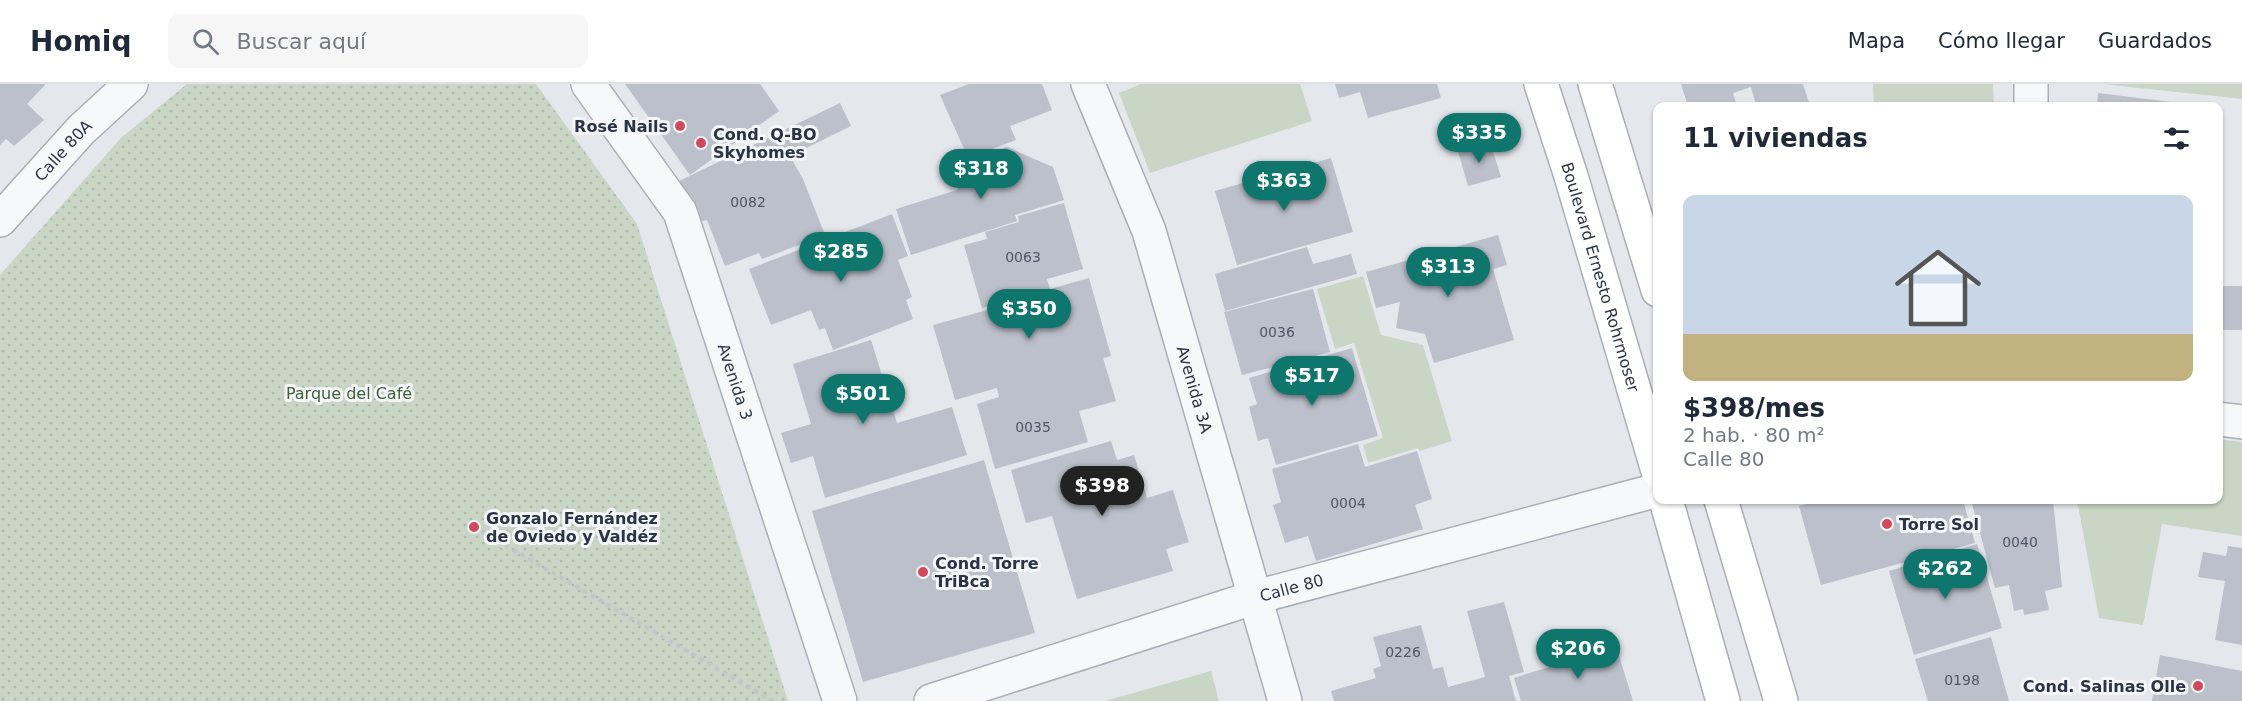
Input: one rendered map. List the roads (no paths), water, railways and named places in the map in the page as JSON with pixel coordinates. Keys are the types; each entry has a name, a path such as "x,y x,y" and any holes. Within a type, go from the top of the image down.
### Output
{"main road":[{"name":"Boulevard Ernesto Rohrmoser","path":"1541,84 1653,454"},
{"path":"1595,84 1653,274"},
{"path":"1667,504 1723,701"},
{"path":"1722,504 1781,701"}],"street":[{"name":"Calle 80A","path":"0,220 81,130 131,84"},
{"name":"Avenida 3","path":"588,84 680,212 840,701"},
{"name":"Avenida 3A","path":"1088,84 1149,231 1285,701"},
{"path":"2031,84 2031,102"},
{"path":"2223,420 2242,422"},
{"name":"Calle 80","path":"931,701 1256,597 1653,491"}],"place":[{"name":"Rosé Nails","path":"680,126"},
{"name":"Cond. Q-BO Skyhomes","path":"701,143"},
{"name":"Torre Sol","path":"1887,524"},
{"name":"Gonzalo Fernández de Oviedo y Valdéz","path":"474,527"},
{"name":"Cond. Torre TriBca","path":"923,572"},
{"name":"Cond. Salinas Olle","path":"2198,686"}],"park label":[{"name":"Parque del Café","path":"349,393"}]}
